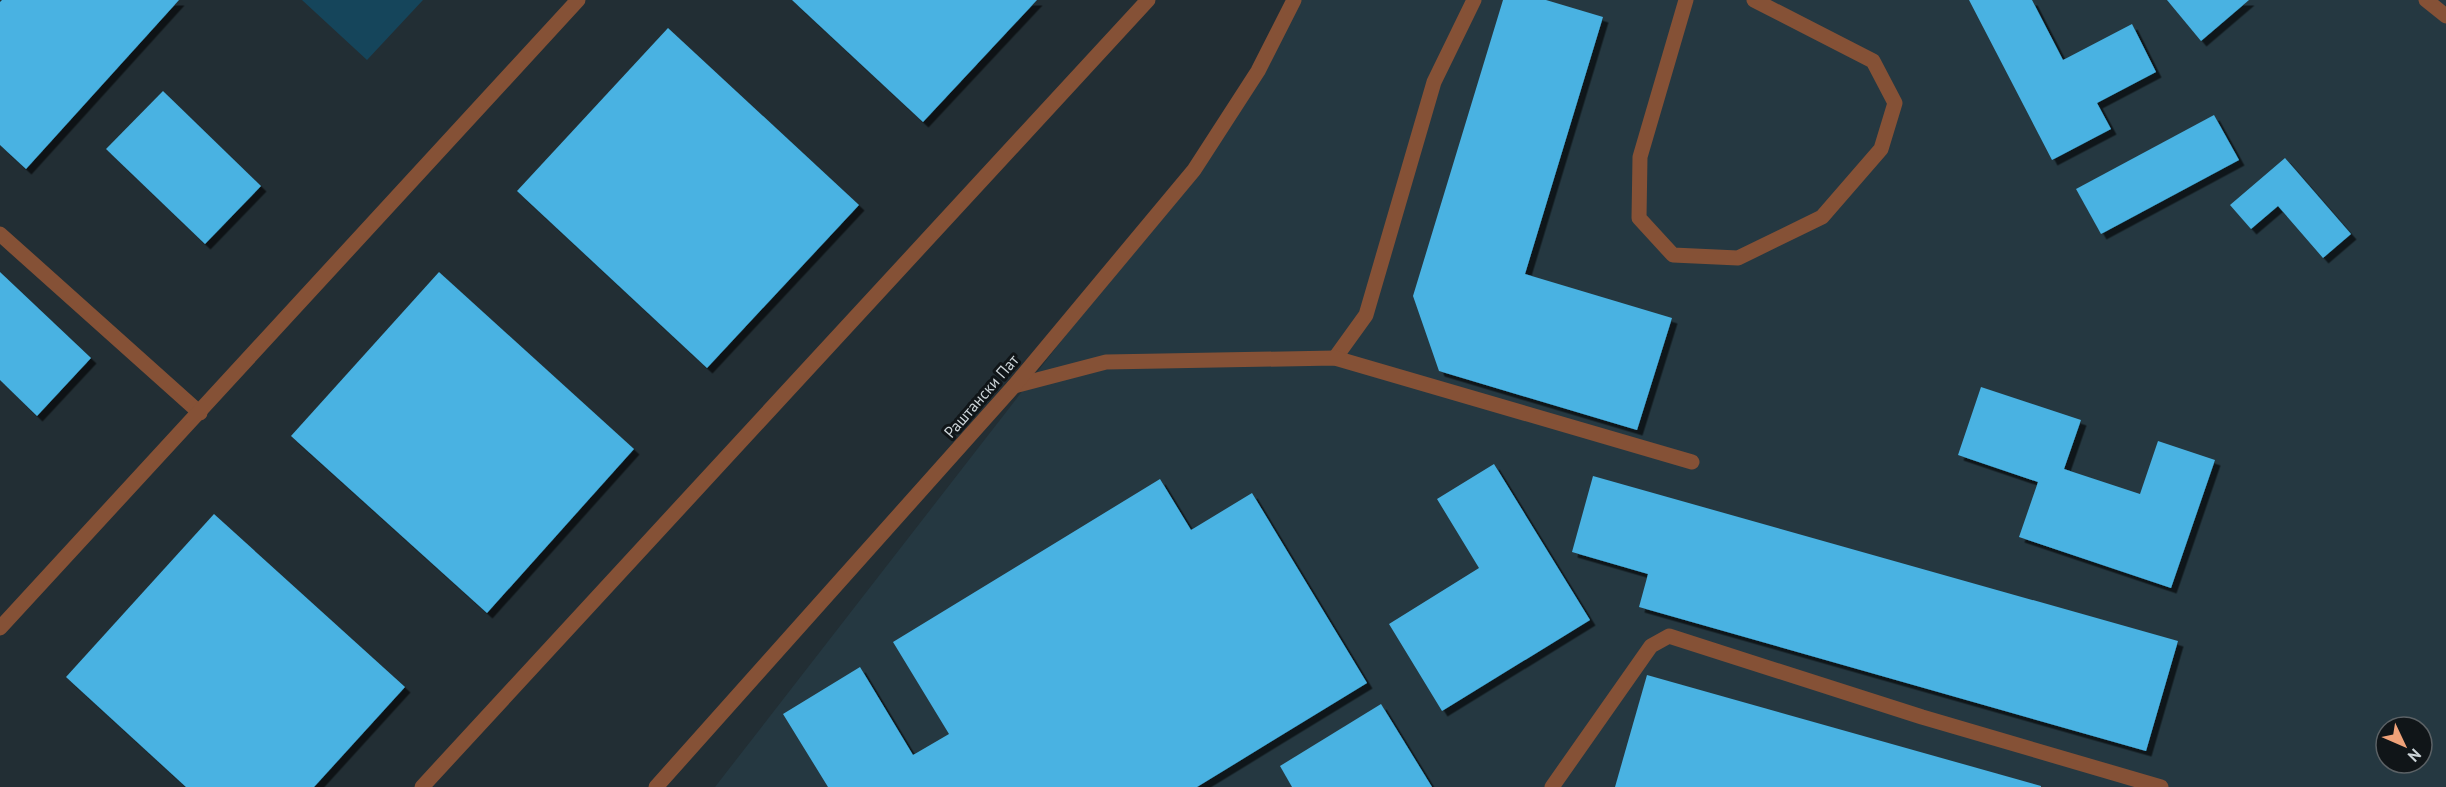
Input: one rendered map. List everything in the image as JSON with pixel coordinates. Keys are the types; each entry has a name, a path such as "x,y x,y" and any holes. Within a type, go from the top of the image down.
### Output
{"street":[{"path":"0,628 578,0"},
{"path":"422,787 1148,0"},
{"name":"Раштански Пат","path":"656,787 1014,386 1194,170 1258,70 1294,0"},
{"path":"1335,358 1366,315 1434,82 1474,0"},
{"path":"1686,0 1640,157 1639,219 1673,255 1738,258 1822,217 1881,149 1895,104 1873,61 1754,0"},
{"path":"2426,0 2446,16"},
{"path":"0,234 200,413"},
{"path":"1014,386 1106,362 1335,358 1692,462"},
{"path":"1552,787 1651,646 1669,636 1922,717 2161,787"}],"shaded area":[{"path":"302,0 423,0 367,60"},
{"path":"1294,0 2446,0 2446,787 715,787 1194,170"}],"building":[{"path":"2,0 179,0 26,169 0,145 0,2"},
{"path":"792,0 1037,0 923,122"},
{"path":"1503,0 1546,0 1603,17 1525,274 1672,318 1637,430 1439,371 1413,296"},
{"path":"1969,0 2032,0 2063,60 2132,24 2156,72 2097,103 2111,129 2052,160"},
{"path":"2167,0 2249,0 2201,41"},
{"path":"668,28 859,205 707,368 517,191"},
{"path":"163,91 261,186 205,244 106,149"},
{"path":"2214,115 2239,160 2101,234 2076,189"},
{"path":"2285,158 2351,234 2323,258 2278,206 2251,229 2230,205"},
{"path":"0,272 91,358 37,416 0,380"},
{"path":"439,272 634,449 487,613 291,436"},
{"path":"1981,387 2081,420 2064,469 2140,494 2158,441 2215,460 2171,588 2019,537 2038,482 1958,455"},
{"path":"1494,464 1590,620 1442,711 1389,624 1479,568 1437,499"},
{"path":"1593,476 2178,641 2146,751 1639,607 1648,574 1572,552"},
{"path":"1160,479 1191,530 1252,493 1367,683 1197,787 828,787 783,714 860,667 913,755 949,734 893,642"},
{"path":"214,514 405,687 314,787 186,787 66,677"},
{"path":"1647,675 2041,786 2041,787 1615,787"},
{"path":"1381,704 1432,787 1292,787 1280,766"}]}
